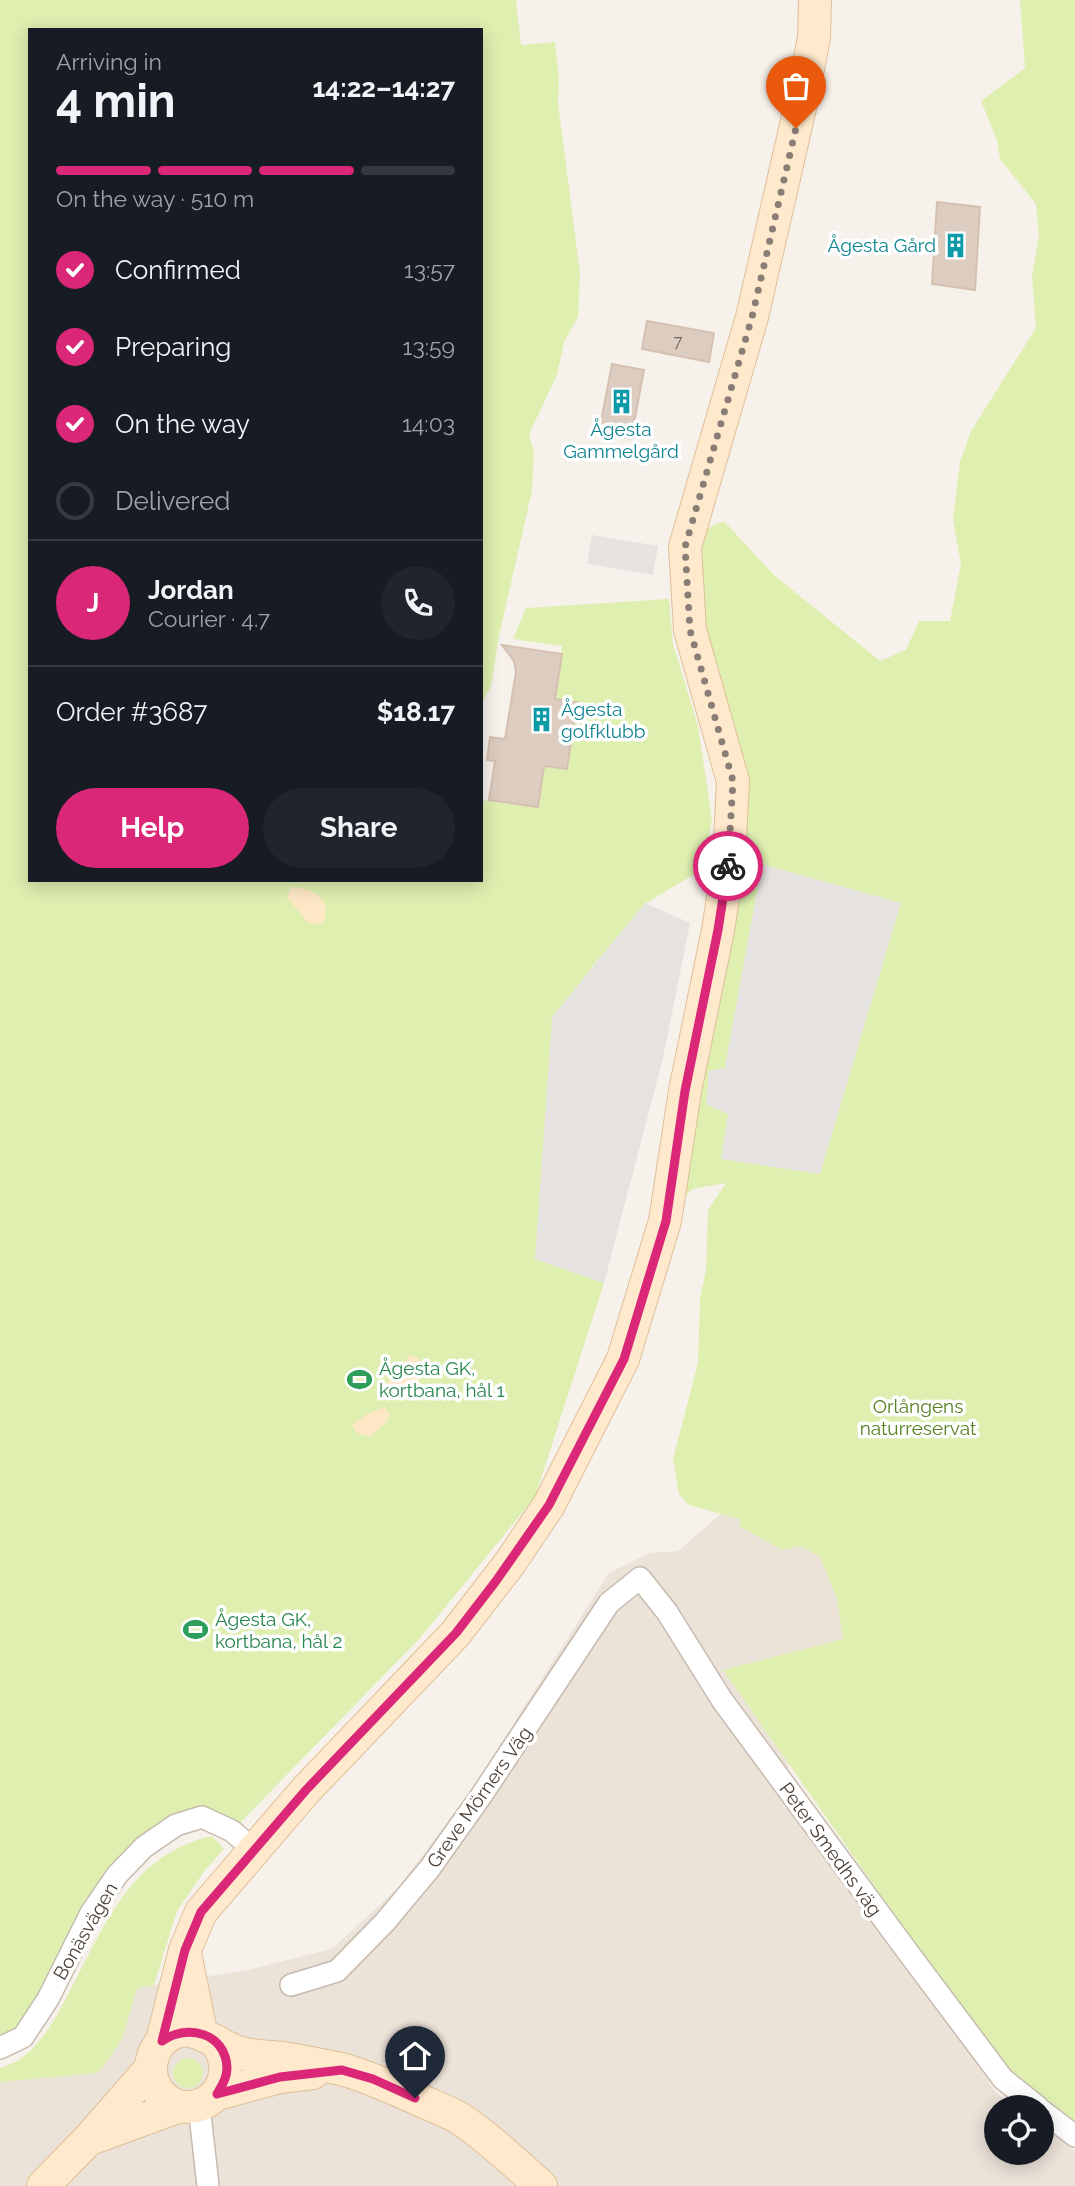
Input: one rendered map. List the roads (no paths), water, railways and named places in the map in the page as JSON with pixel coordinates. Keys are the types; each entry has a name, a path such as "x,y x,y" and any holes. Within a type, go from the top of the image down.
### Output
{"street":[{"path":"185,1950 208,2037 224,2054 227,2067 226,2078 199,2102 164,2098 154,2085 156,2055 185,1950 201,1912 306,1790 456,1633 510,1563 549,1505 624,1359 666,1221 685,1091 718,930 729,859 733,781 690,630 685,547 755,306 814,38 815,0"},
{"name":"Greve Mörners Väg","path":"291,1985 337,1971 385,1922 430,1868 474,1806 609,1603 640,1578"},
{"name":"Peter Smedhs väg","path":"640,1578 667,1612 722,1700 918,1966 1003,2079 1023,2095"},
{"name":"Bonäsvägen","path":"0,2048 23,2037 48,1998 91,1913 117,1875 144,1847 176,1825 202,1817 232,1831 254,1850"},
{"path":"43,2186 88,2140 156,2055 182,2031 208,2037 240,2053 342,2070 373,2079 457,2117 541,2186"},
{"path":"88,2140 280,2077 342,2070"},
{"path":"199,2102 208,2186"},
{"name":"Peter Smedhs väg","path":"1054,2119 1075,2136"}],"place":[{"name":"Ågesta Gård","path":"956,245"},
{"name":"Ågesta Gammelgård","path":"621,401"},
{"name":"Ågesta golfklubb","path":"541,720"},
{"name":"Ågesta GK, kortbana, hål 1","path":"359,1379"},
{"name":"Ågesta GK, kortbana, hål 2","path":"195,1630"}],"park label":[{"name":"Orlångens naturreservat","path":"918,1417"}]}
